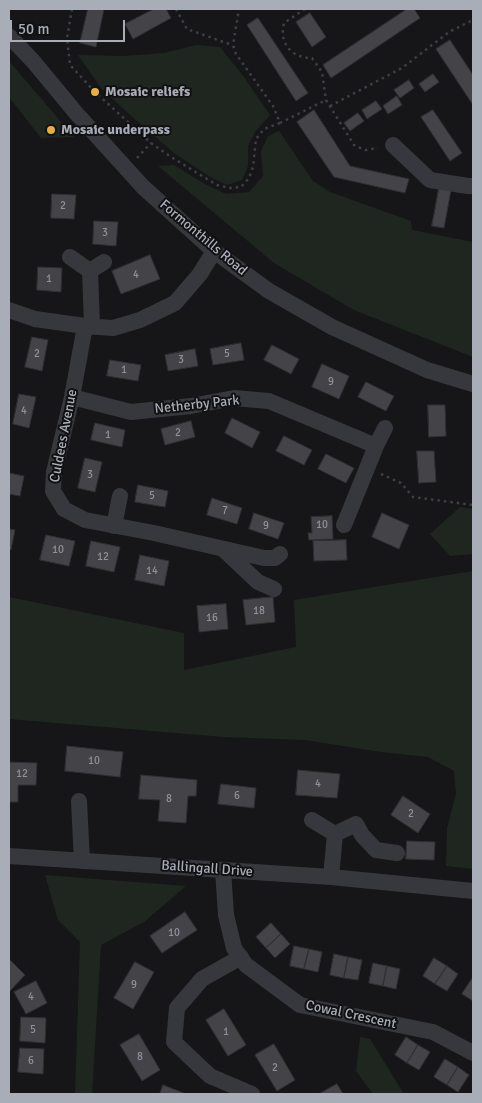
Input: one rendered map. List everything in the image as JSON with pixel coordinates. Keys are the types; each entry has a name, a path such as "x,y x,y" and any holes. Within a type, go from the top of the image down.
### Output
{"street":[{"name":"Formonthills Road","path":"9,36 143,187 214,251 269,291 332,327 427,370 473,384"},
{"path":"393,145 430,180 473,186"},
{"path":"9,310 35,319 113,328 140,320 175,303 200,274 214,251"},
{"path":"70,258 90,271 104,262"},
{"name":"Culdees Avenue","path":"90,271 89,326 54,472 53,491 64,509 85,520 154,533 264,558 275,558 280,554"},
{"name":"Netherby Park","path":"72,397 131,412 191,406 234,398 269,401 376,446"},
{"path":"344,525 385,428"},
{"path":"114,526 120,496"},
{"path":"222,549 258,582 274,589"},
{"path":"79,801 82,861"},
{"path":"312,820 335,834"},
{"path":"335,834 356,824 362,835 376,850 397,853"},
{"path":"331,877 335,834"},
{"name":"Ballingall Drive","path":"9,856 331,877 473,890"},
{"name":"Cowal Crescent","path":"223,870 226,915 234,948 246,965 300,1004 433,1032 473,1053"},
{"path":"241,957 202,979 177,1008 174,1042 210,1076 252,1094"}],"path":[{"path":"72,9 67,38 70,65 95,92 151,143 217,185 230,188 241,187 250,178 256,139 264,129 326,100"},
{"path":"176,9 187,29 232,45"},
{"path":"239,9 232,45 236,54 273,106 280,123"},
{"path":"305,9 284,23 283,41 289,49 303,58 312,58 322,72 326,100 354,146 365,150 393,145"},
{"path":"330,106 402,68 449,32 473,20"},
{"path":"128,168 151,143"},
{"path":"367,469 401,483 413,497 473,505"}],"shaded area":[{"path":"196,45 220,47 244,77 270,115 255,132 248,146 248,166 242,180 227,185 210,177 174,153 129,114 101,88 78,55 123,56 164,53"},
{"path":"9,61 74,137 41,138 9,97"},
{"path":"279,131 313,181 330,192 411,221 412,230 473,242 473,357 354,310 274,263 158,166 174,165 203,183 226,194 249,192 263,176 261,151 268,136"},
{"path":"460,507 473,509 473,554 450,556 430,534"},
{"path":"473,571 473,869 446,866 447,828 456,794 454,771 428,757 305,740 224,737 9,719 9,597 184,633 184,670 296,647 294,600"},
{"path":"45,875 186,886 144,922 101,945 92,1094 75,1094 80,942 58,920"},
{"path":"360,1037 370,1039 404,1094 373,1094 356,1071"}],"building":[{"path":"88,9 104,9 96,47 80,43"},
{"path":"154,9 166,9 171,18 133,39 125,24"},
{"path":"407,9 414,9 420,18 331,78 323,65"},
{"path":"310,13 326,37 312,47 296,22"},
{"path":"258,18 308,93 296,101 247,25"},
{"path":"450,40 473,75 473,105 436,49"},
{"path":"433,74 439,82 425,92 419,84"},
{"path":"409,80 414,88 400,98 394,90"},
{"path":"397,96 402,105 388,114 383,106"},
{"path":"376,101 382,109 367,119 362,110"},
{"path":"314,110 350,166 409,179 405,193 334,177 297,122"},
{"path":"433,110 462,153 450,161 421,117"},
{"path":"358,113 364,121 350,131 344,123"},
{"path":"439,188 451,190 444,228 432,226"},
{"path":"52,194 76,195 74,219 51,218"},
{"path":"94,221 118,222 116,246 93,244"},
{"path":"150,255 160,279 121,294 112,271"},
{"path":"38,267 62,268 61,292 37,290"},
{"path":"32,337 48,340 42,371 25,367"},
{"path":"241,343 244,360 213,365 210,349"},
{"path":"272,345 299,359 291,374 264,360"},
{"path":"195,349 198,366 168,371 165,355"},
{"path":"110,360 141,365 138,381 107,376"},
{"path":"322,364 349,376 339,399 312,387"},
{"path":"366,382 394,396 386,411 358,397"},
{"path":"19,394 36,397 29,428 13,424"},
{"path":"428,405 445,405 446,436 429,437"},
{"path":"232,418 260,432 252,448 225,433"},
{"path":"191,421 195,437 165,445 161,429"},
{"path":"95,423 125,430 122,447 91,440"},
{"path":"284,436 312,450 304,465 276,451"},
{"path":"417,451 434,451 436,482 419,483"},
{"path":"326,454 354,468 346,483 318,469"},
{"path":"85,458 102,462 95,492 78,488"},
{"path":"9,473 24,476 20,496 9,494"},
{"path":"138,485 168,491 165,507 135,502"},
{"path":"212,498 242,508 237,524 207,515"},
{"path":"254,513 284,523 278,539 249,529"},
{"path":"382,513 409,525 399,549 372,537"},
{"path":"332,516 333,539 309,540 308,533 312,533 311,517"},
{"path":"9,529 15,530 11,550 9,549"},
{"path":"46,535 75,541 69,566 40,560"},
{"path":"346,540 347,560 314,561 313,541"},
{"path":"91,541 120,547 114,572 86,566"},
{"path":"140,555 169,561 164,586 135,580"},
{"path":"273,597 275,622 246,625 243,600"},
{"path":"226,604 228,629 199,632 197,606"},
{"path":"67,746 123,752 120,777 65,771"},
{"path":"9,762 37,763 36,785 18,785 18,802 9,802"},
{"path":"298,770 340,774 337,798 296,795"},
{"path":"141,775 197,780 196,796 188,796 186,823 158,821 160,800 139,799"},
{"path":"221,784 256,788 254,808 218,804"},
{"path":"403,796 430,814 418,833 391,815"},
{"path":"407,841 435,842 434,860 406,859"},
{"path":"185,912 197,930 162,953 150,936"},
{"path":"271,923 281,934 266,948 256,937"},
{"path":"281,934 290,944 275,958 266,948"},
{"path":"294,946 309,949 304,969 290,966"},
{"path":"309,949 322,952 318,972 304,969"},
{"path":"334,954 348,957 344,978 330,975"},
{"path":"348,957 362,960 358,980 344,978"},
{"path":"434,958 447,966 435,984 423,976"},
{"path":"9,959 25,975 9,992"},
{"path":"135,962 154,972 133,1009 114,998"},
{"path":"373,963 387,966 383,986 369,983"},
{"path":"387,966 400,969 396,989 383,986"},
{"path":"447,966 458,974 447,991 435,984"},
{"path":"473,977 473,1001 462,994"},
{"path":"36,981 47,1003 26,1014 14,992"},
{"path":"224,1009 246,1045 228,1056 206,1020"},
{"path":"21,1017 46,1018 45,1043 20,1041"},
{"path":"139,1034 160,1070 142,1081 120,1045"},
{"path":"406,1037 418,1045 407,1063 395,1055"},
{"path":"274,1044 295,1080 277,1091 255,1055"},
{"path":"418,1045 430,1052 419,1070 407,1063"},
{"path":"20,1048 44,1049 43,1074 18,1072"},
{"path":"445,1059 458,1067 447,1085 434,1077"},
{"path":"458,1067 469,1075 458,1092 447,1085"},
{"path":"337,1084 343,1094 319,1094"},
{"path":"163,1085 186,1094 160,1094"}],"place":[{"name":"Mosaic reliefs","path":"95,92"},
{"name":"Mosaic underpass","path":"51,130"}]}
